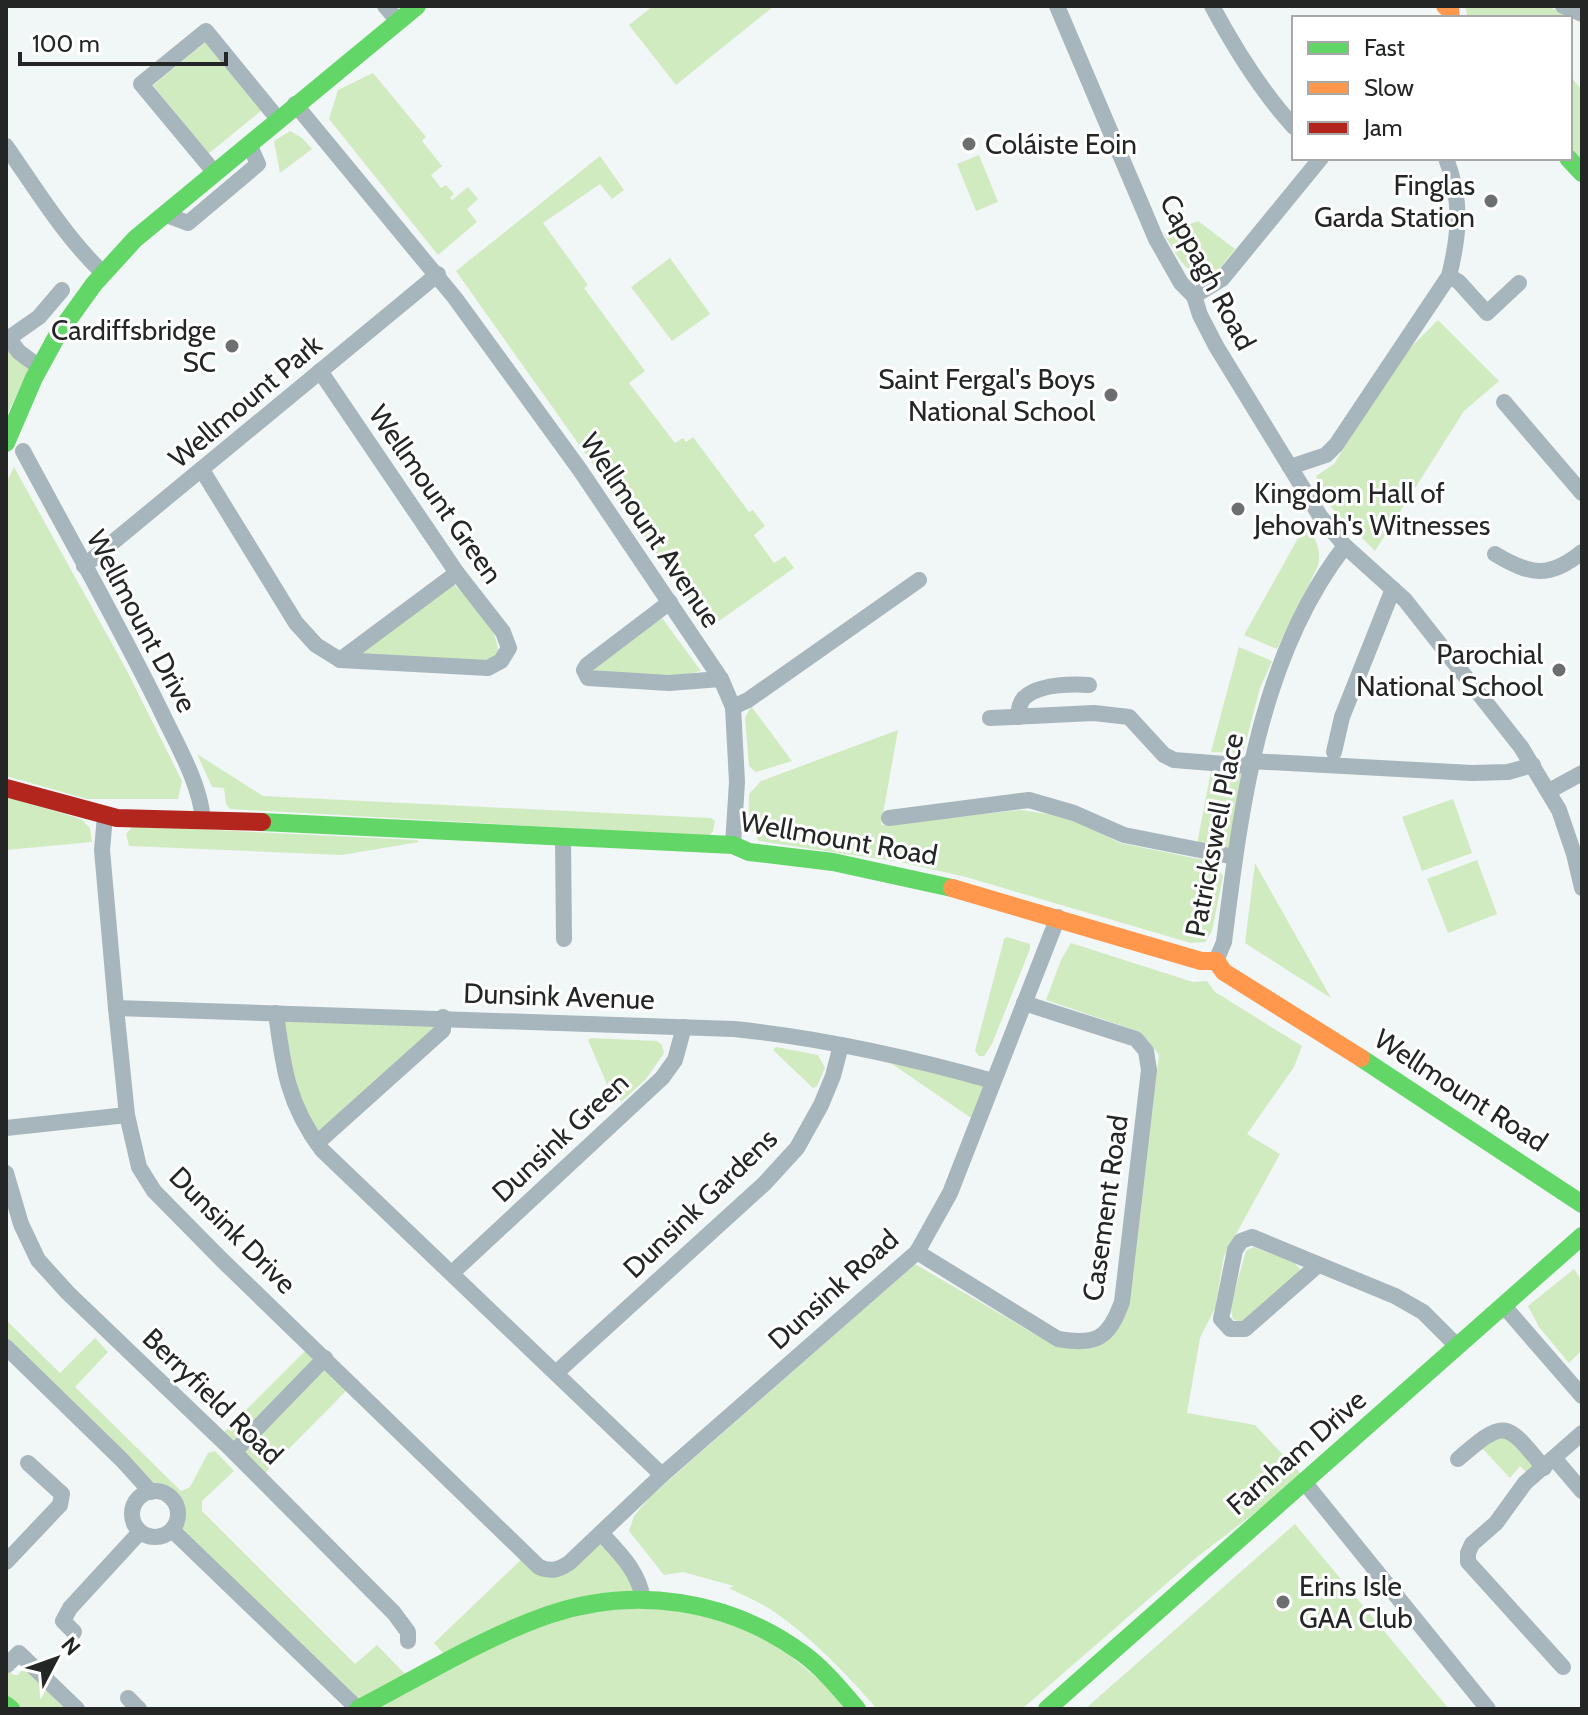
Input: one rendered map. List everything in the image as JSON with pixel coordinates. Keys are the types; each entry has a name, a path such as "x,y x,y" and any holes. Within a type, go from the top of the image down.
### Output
{"street":[{"path":"385,6 398,21"},
{"path":"14,447 39,367 71,313 103,273 164,214 417,6"},
{"name":"Cappagh Road","path":"1057,6 1156,239 1181,283 1194,296 1216,346 1320,516 1345,546 1405,600 1432,631 1533,765 1559,810 1582,888"},
{"path":"1212,6 1234,48 1292,125"},
{"path":"1563,6 1582,14"},
{"path":"215,173 141,84 206,31 278,119"},
{"name":"Wellmount Avenue","path":"295,104 438,274 580,470 721,679 733,707 737,782 733,845"},
{"path":"164,214 188,223 258,164 249,144"},
{"path":"6,146 55,216 88,259 103,273"},
{"path":"1194,296 1222,279 1319,160"},
{"path":"1290,467 1326,455 1336,445 1449,276 1456,247 1459,212 1446,160"},
{"name":"Wellmount Park","path":"84,566 438,274"},
{"path":"1449,276 1459,282 1487,313 1519,283"},
{"path":"39,367 7,339 39,317 62,290"},
{"name":"Wellmount Green","path":"320,371 457,573 503,632 509,648 501,661 488,668 340,660"},
{"path":"1504,402 1582,493"},
{"name":"Wellmount Drive","path":"14,447 142,671 179,748 202,807 203,819"},
{"path":"202,470 296,623 316,645 340,660 457,573"},
{"name":"Patrickswell Place","path":"1216,961 1224,942 1250,763 1280,669 1303,615 1345,546"},
{"path":"1495,554 1519,568 1537,572 1568,564 1582,552"},
{"path":"733,707 748,700 919,580"},
{"path":"1334,752 1342,717 1393,589"},
{"path":"670,602 587,665 584,670 588,678 669,683 721,679"},
{"path":"1018,717 1020,704 1026,696 1068,684 1089,685"},
{"path":"990,718 1094,713 1129,717 1164,755 1174,760 1472,773 1508,772 1533,765"},
{"path":"1549,791 1582,773"},
{"name":"Wellmount Road","path":"6,788 105,816 733,845 749,852 833,862 939,884 1201,961 1216,961 1224,972 1318,1030 1582,1204"},
{"path":"889,818 1029,800 1074,813 1124,835 1235,857"},
{"name":"Dunsink Drive","path":"105,816 102,850 116,1008 127,1115 139,1167 154,1191 531,1560 549,1571"},
{"path":"563,838 564,939"},
{"name":"Dunsink Road","path":"549,1571 558,1570 569,1563 662,1475 917,1252 950,1193 1058,917"},
{"name":"Casement Road","path":"917,1252 1058,1339 1083,1343 1096,1341 1115,1321 1122,1302 1149,1070 1146,1051 1136,1039 1024,1003"},
{"name":"Dunsink Avenue","path":"116,1008 734,1029 841,1045 937,1065 993,1081"},
{"path":"276,1013 289,1088 302,1123 317,1143 662,1475"},
{"path":"317,1143 443,1030 443,1017"},
{"name":"Dunsink Green","path":"452,1273 662,1078 675,1060 684,1027"},
{"name":"Dunsink Gardens","path":"557,1372 764,1184 797,1148 821,1105 841,1045"},
{"path":"6,1128 127,1115"},
{"name":"Berryfield Road","path":"6,1173 21,1224 38,1260 394,1613 408,1632 408,1641"},
{"name":"Farnham Drive","path":"1047,1709 1582,1236"},
{"path":"1318,1265 1245,1329 1230,1329 1221,1319 1235,1250 1241,1241 1252,1237 1395,1296 1423,1312 1457,1346"},
{"path":"1503,1305 1582,1396"},
{"path":"6,1347 151,1492"},
{"path":"234,1452 325,1358"},
{"path":"1458,1459 1488,1433 1498,1429 1509,1430 1582,1491"},
{"path":"1563,1667 1468,1562 1468,1553 1472,1544 1496,1523 1525,1483 1582,1433"},
{"path":"6,1562 60,1505 62,1494 28,1463"},
{"path":"1305,1483 1488,1709"},
{"path":"151,1492 165,1494 175,1503 178,1517 172,1530 160,1537 140,1532 133,1519 134,1505 151,1492"},
{"path":"172,1530 358,1709 549,1615 614,1599 689,1604 749,1622 801,1652 827,1674 857,1709"},
{"path":"74,1632 63,1621 70,1608 140,1532"},
{"path":"601,1533 631,1566 643,1599"},
{"path":"7,1665 19,1653 77,1709"},
{"path":"6,1705 11,1709"}],"green space":[{"path":"653,6 774,6 676,85 629,25"},
{"path":"1465,6 1548,6 1565,16 1468,16"},
{"path":"207,41 262,110 208,154 153,85"},
{"path":"373,73 426,137 422,141 442,166 431,175 441,188 446,185 454,194 450,198 452,200 468,187 478,199 467,209 477,222 438,255 329,119 338,90"},
{"path":"1572,78 1582,90 1582,161 1572,150"},
{"path":"290,131 312,149 280,173 274,141"},
{"path":"979,155 998,202 976,211 957,164"},
{"path":"600,156 624,190 612,199 600,184 543,223 588,285 584,288 645,371 629,383 675,443 683,438 686,442 693,437 749,512 753,510 765,526 754,535 774,563 785,556 794,568 709,628 456,271"},
{"path":"1198,221 1235,249 1213,277 1196,274 1189,269 1164,234"},
{"path":"670,258 710,314 672,341 631,287"},
{"path":"1438,320 1499,381 1464,411 1375,551 1329,505 1316,476 1334,464 1400,358"},
{"path":"6,351 20,358 29,372 6,416"},
{"path":"14,467 126,669 182,781 178,799 87,799 6,776 6,483"},
{"path":"1306,524 1318,549 1318,566 1277,649 1244,635"},
{"path":"452,583 490,626 498,647 498,658 485,665 362,657 361,649"},
{"path":"662,618 701,671 673,677 593,671 601,660"},
{"path":"1239,647 1272,661 1260,688 1243,753 1211,752"},
{"path":"751,706 792,761 756,772 749,766 745,718"},
{"path":"898,730 881,825 1020,810 1069,817 1120,843 1213,862 1223,876 1212,931 1205,942 1191,943 966,877 900,862 759,841 750,825 749,794 761,781"},
{"path":"197,754 263,796 711,818 715,821 709,836 230,809 226,804 224,788 212,787"},
{"path":"1212,766 1250,766 1235,857 1197,844"},
{"path":"6,796 81,819 90,828 92,842 6,850"},
{"path":"1453,799 1472,853 1422,871 1402,817"},
{"path":"133,826 419,842 342,855 129,846 126,834"},
{"path":"1477,860 1497,914 1448,933 1427,879"},
{"path":"1255,863 1331,998 1245,943"},
{"path":"1007,937 1030,944 1030,949 992,1044 984,1056 979,1056 975,1051"},
{"path":"1071,943 1193,982 1207,981 1215,992 1302,1046 1294,1067 1247,1134 1280,1154 1224,1256 1215,1308 1200,1338 1187,1413 1255,1425 1303,1476 1197,1557 1022,1709 877,1709 828,1657 788,1621 729,1588 734,1586 683,1572 664,1575 629,1531 634,1516 651,1496 915,1264 1055,1346 1081,1349 1097,1346 1126,1303 1159,1055 1140,1032 1046,1000"},
{"path":"276,1014 453,1019 317,1142 302,1122"},
{"path":"588,1040 657,1041 664,1053 646,1079 622,1101 612,1096"},
{"path":"776,1047 818,1055 825,1068 817,1086 813,1088 773,1050"},
{"path":"876,1053 993,1081 977,1122"},
{"path":"1253,1247 1294,1262 1302,1272 1249,1319 1240,1322 1233,1319 1230,1307 1246,1251"},
{"path":"1574,1269 1582,1281 1582,1350 1569,1363 1539,1327 1528,1306"},
{"path":"6,1320 60,1373 95,1338 108,1352 75,1387 181,1491 190,1487 208,1453 215,1451 234,1471 202,1501 202,1511 355,1664 377,1645 409,1678 355,1704 171,1525 177,1508 171,1494 155,1486 6,1341"},
{"path":"311,1345 352,1385 260,1478 219,1437"},
{"path":"1501,1435 1514,1441 1535,1465 1527,1473 1520,1466 1510,1478 1480,1446"},
{"name":"Erins Isle GAA Club","path":"1295,1524 1449,1709 1085,1709"},
{"path":"601,1533 641,1590 749,1622 855,1709 359,1709 451,1662 434,1643 526,1555 549,1571"},
{"path":"24,1667 65,1709 11,1709 6,1705 6,1668 13,1675 18,1675"}],"traffic: fast":[{"path":"6,443 34,378 58,334 94,284 135,239 417,6"},
{"path":"1570,160 1582,173"},
{"path":"262,822 733,845 749,852 833,862 952,888"},
{"path":"1361,1058 1582,1204"},
{"path":"1047,1709 1582,1236"},
{"path":"358,1709 475,1646 523,1624 581,1606 647,1600 712,1610 744,1620 774,1635 817,1665 857,1709"},
{"path":"6,1705 11,1709"}],"traffic: slow":[{"path":"1445,6 1451,16"},
{"path":"952,888 1201,961 1216,961 1224,972 1361,1058"}],"traffic: jam":[{"path":"6,788 117,818 262,822"}],"place":[{"name":"Coláiste Eoin","path":"969,144"},
{"name":"Finglas Garda Station","path":"1491,201"},
{"name":"Cardiffsbridge SC","path":"232,346"},
{"name":"Saint Fergal's Boys National School","path":"1111,395"},
{"name":"Kingdom Hall of Jehovah's Witnesses","path":"1238,509"},
{"name":"Parochial National School","path":"1559,670"},
{"name":"Erins Isle GAA Club","path":"1283,1602"}]}
